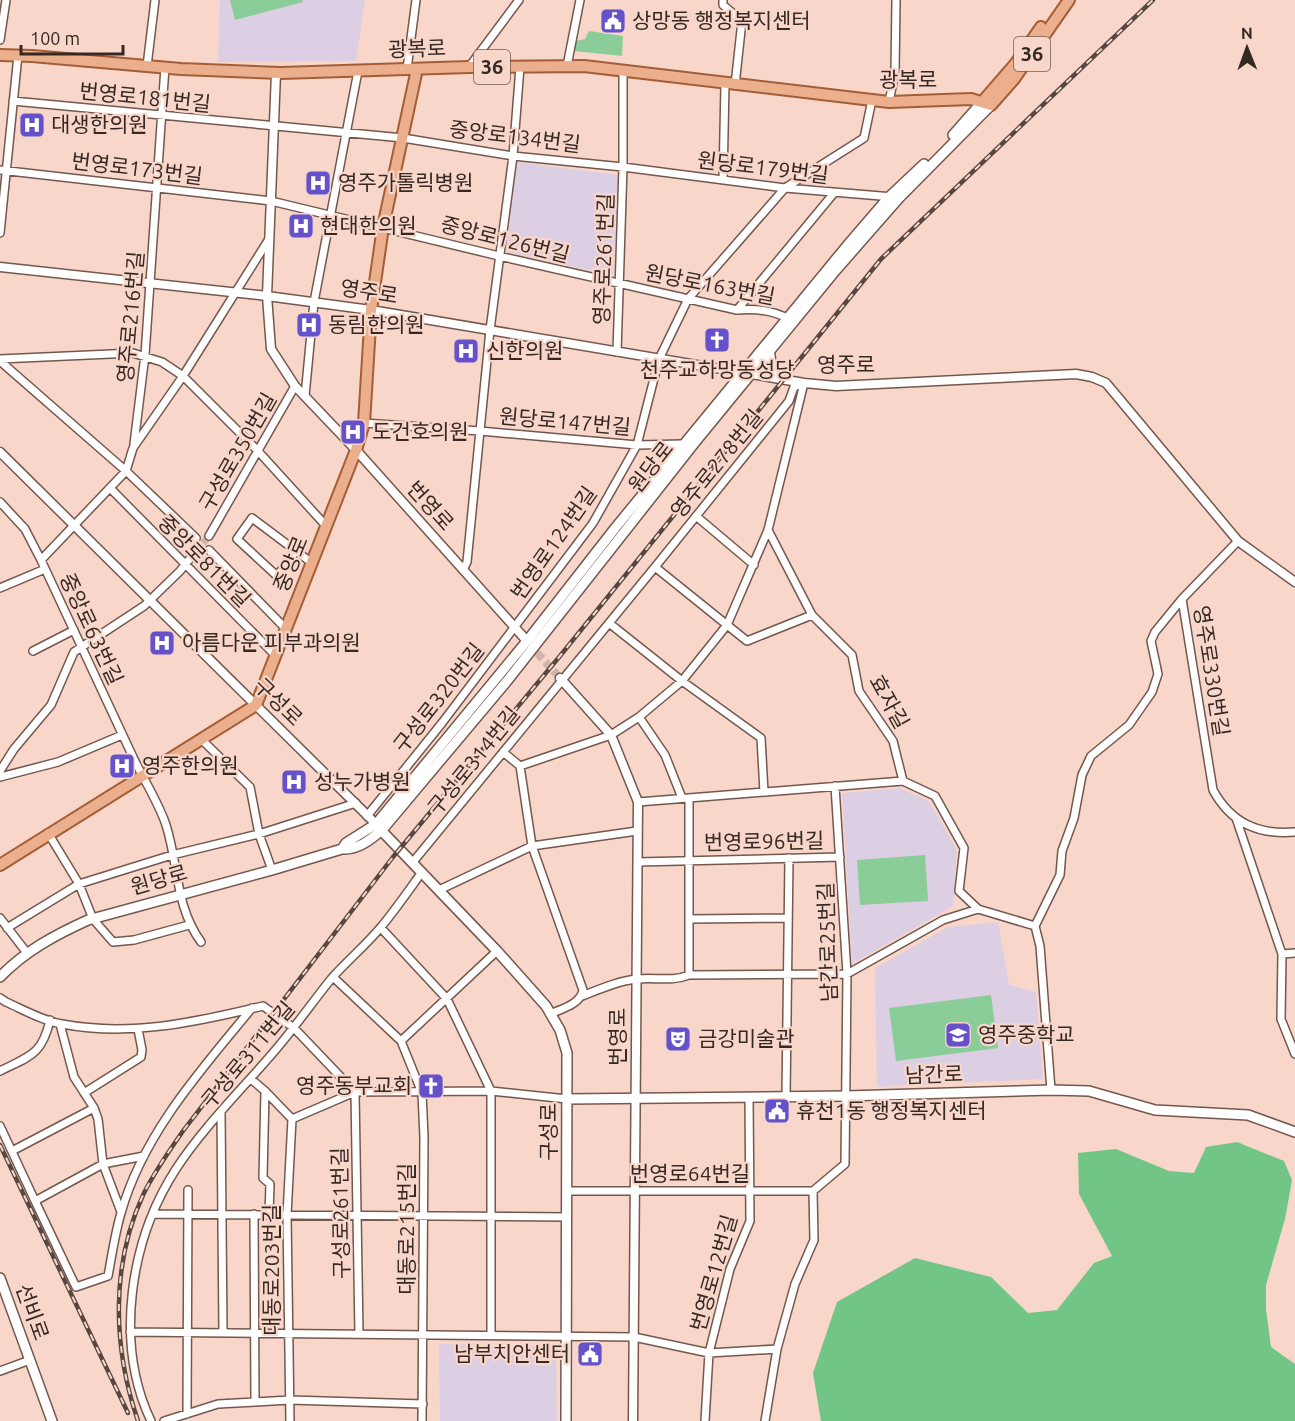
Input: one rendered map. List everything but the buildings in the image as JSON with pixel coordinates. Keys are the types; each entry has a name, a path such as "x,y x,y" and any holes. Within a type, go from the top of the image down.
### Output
{"main road":[{"name":"원당로","path":"379,827 684,444 770,352 791,320 987,103 1060,0"},
{"name":"원당로","path":"0,977 27,953 59,933 93,919 342,849 346,843 379,827 507,681 888,197 1014,79 1069,0"},
{"name":"광복로","path":"0,55 276,73 584,66 889,102 960,99 987,103"},
{"name":"중앙로","path":"256,705 327,527 364,423 371,310 383,227 403,138 412,69"},
{"path":"0,865 256,705"},
{"name":"구성로","path":"379,827 497,951 546,1006 560,1030 567,1053 566,1421"},
{"name":"남간로","path":"567,1099 1089,1091 1155,1110 1248,1115 1295,1132"},
{"name":"선비로","path":"0,1278 52,1421"}],"street":[{"path":"0,40 6,0"},
{"path":"147,66 155,0"},
{"path":"412,69 416,0"},
{"path":"469,67 519,0"},
{"path":"567,66 580,0"},
{"path":"723,0 723,5 742,21 730,84 723,180"},
{"path":"889,102 895,72 896,0"},
{"path":"0,232 3,170 18,55"},
{"name":"영주로216번길","path":"133,448 151,284 165,67"},
{"path":"463,570 467,562 490,330 513,156 520,67"},
{"path":"314,302 358,71"},
{"name":"영주로261번길","path":"617,352 623,167 623,72"},
{"name":"번영로","path":"276,73 267,296 271,349 295,386 356,450 527,641"},
{"name":"번영로181번길","path":"13,100 274,127"},
{"name":"번영로124번길","path":"514,627 593,523 637,445 658,359 688,299 785,188 864,138 872,100"},
{"path":"274,127 403,138"},
{"name":"중앙로134번길","path":"403,138 513,156 623,167"},
{"name":"원당로179번길","path":"623,167 785,188 899,198"},
{"name":"번영로173번길","path":"3,170 271,201"},
{"path":"737,310 834,193"},
{"path":"271,201 383,227"},
{"name":"중앙로126번길","path":"383,227 619,284"},
{"path":"41,560 126,471 133,448 183,376 269,238"},
{"name":"영주로","path":"0,267 235,292 371,310 804,383 836,386 1076,374 1092,377 1106,384 1238,541 1295,582"},
{"name":"원당로163번길","path":"619,284 737,310 754,308 791,320"},
{"name":"영주로","path":"305,396 314,302"},
{"path":"770,352 773,372 779,379"},
{"path":"0,360 133,353 162,362 183,376 258,451 327,527"},
{"path":"0,360 126,471 196,538"},
{"path":"520,766 611,735 639,717 682,681 727,625 768,530 804,383"},
{"name":"영주로278번길","path":"609,623 789,401 794,387 804,383"},
{"name":"구성로350번길","path":"209,536 295,386"},
{"name":"원당로147번길","path":"364,423 637,445 684,444"},
{"name":"구성로","path":"0,452 379,827"},
{"name":"중앙로81번길","path":"110,488 276,656"},
{"name":"중앙로63번길","path":"0,502 25,529 41,560 141,776 166,824 180,894 189,925 201,942"},
{"path":"696,516 754,565"},
{"path":"296,551 277,576 237,538 252,518 296,551 312,563"},
{"name":"효자길","path":"768,530 812,615 852,655 859,691 893,741 903,781"},
{"name":"영주로330번길","path":"1236,818 1221,805 1213,790 1182,599 1238,541"},
{"path":"209,550 286,629"},
{"path":"0,771 14,749 51,705 74,652 150,601 185,566 196,551"},
{"path":"655,567 747,641 812,615"},
{"path":"0,588 45,570"},
{"path":"1051,1090 1040,946 1035,926 1060,875 1062,851 1074,818 1082,775 1091,756 1129,725 1152,692 1158,674 1151,641 1155,632 1182,599"},
{"path":"609,623 682,681 760,738 764,792"},
{"name":"구성로314번길","path":"412,862 609,623"},
{"name":"구성로320번길","path":"367,816 442,723 514,627"},
{"path":"33,651 74,630"},
{"name":"번영로","path":"561,679 611,735 638,802 633,1421"},
{"path":"639,717 665,755 686,798"},
{"path":"0,777 58,762 122,735"},
{"path":"201,739 250,787 259,834 272,870"},
{"path":"503,752 520,766 532,846 576,968 583,990 582,996"},
{"path":"638,802 903,781 934,796 963,848 959,891 978,909 1035,926"},
{"name":"남간로25번길","path":"835,786 847,974 846,1096"},
{"name":"번영로96번길","path":"686,798 689,861 689,975"},
{"path":"7,928 79,884 172,855 259,834 356,803"},
{"path":"1236,818 1255,829 1275,834 1295,832"},
{"path":"1236,818 1282,954 1281,1020 1295,1054"},
{"path":"439,890 532,846 637,831"},
{"path":"48,833 79,884 93,919 113,942 134,940 189,925"},
{"name":"번영로96번길","path":"638,862 840,857"},
{"path":"786,1096 789,858"},
{"name":"구성로311번길","path":"151,1421 137,1383 130,1332 140,1254 153,1214 170,1179 221,1112 294,1028 333,977 381,928 422,872"},
{"path":"550,1014 577,1001 582,996 637,979 679,979 689,975 847,974 943,921 978,909"},
{"path":"0,918 27,953"},
{"path":"689,919 788,918"},
{"path":"381,928 447,999 491,1091 491,1336"},
{"path":"401,1041 497,951"},
{"path":"1282,954 1295,953"},
{"name":"대동로215번길","path":"333,977 401,1041 422,1093 424,1137 422,1421"},
{"path":"0,998 60,1024 138,1029 174,1026 263,1006 294,1028 355,1092"},
{"path":"0,1126 76,1287 108,1276 121,1212 144,1155 165,1119 252,1008"},
{"path":"0,1071 34,1054 43,1044 50,1020"},
{"path":"60,1024 74,1077 94,1108 98,1119 103,1164 121,1212"},
{"path":"84,1093 141,1057 138,1029"},
{"path":"250,1079 292,1119 355,1092 491,1091 567,1099"},
{"path":"265,1091 263,1178 270,1184 270,1215"},
{"name":"구성로261번길","path":"355,1092 359,1334"},
{"path":"765,1421 777,1349 795,1284 814,1240 813,1191 845,1164 846,1096"},
{"name":"번영로12번길","path":"705,1421 709,1353 730,1269 750,1221 749,1097"},
{"path":"12,1151 94,1108"},
{"path":"221,1112 223,1333"},
{"name":"대동로203번길","path":"290,1421 287,1215 292,1119"},
{"path":"35,1201 103,1164 144,1155"},
{"path":"187,1414 188,1190"},
{"name":"번영로64번길","path":"567,1191 813,1191"},
{"path":"153,1214 566,1217"},
{"path":"254,1214 255,1402"},
{"path":"130,1332 634,1337 709,1353 777,1349"},
{"name":"선비로","path":"0,1371 30,1360"},
{"path":"164,1421 218,1404 290,1401 423,1404"}],"shaded area":[{"path":"220,0 365,0 356,61 218,62"},
{"path":"516,162 619,175 613,275 507,252"},
{"path":"899,788 929,801 957,850 953,906 852,964 842,793"},
{"name":"영주중학교","path":"998,922 1009,985 1036,992 1043,1079 877,1087 875,968 948,927"},
{"path":"439,1344 556,1346 557,1421 440,1421"}],"green space":[{"path":"230,0 302,0 303,2 235,20"},
{"path":"589,31 623,36 622,56 574,51 576,41 585,39"},
{"path":"925,855 928,901 860,905 857,860"},
{"path":"991,995 998,1048 896,1061 889,1008"},
{"path":"1237,1142 1284,1161 1292,1180 1285,1219 1266,1285 1266,1309 1271,1347 1295,1364 1295,1421 821,1421 813,1373 837,1302 915,1258 991,1277 1028,1313 1057,1310 1094,1263 1112,1256 1079,1194 1078,1153 1116,1149 1169,1171 1194,1173 1206,1147"}],"tunnel":[{"path":"196,551 209,536"},
{"path":"529,644 560,678"}],"railway":[{"path":"138,1421 124,1365 120,1336 119,1307 125,1249 144,1193 183,1131 393,857 560,656 881,259 1153,0"},
{"path":"0,1145 128,1413"}],"place":[{"name":"상망동 행정복지센터","path":"613,21"},
{"name":"대생한의원","path":"32,125"},
{"name":"영주가톨릭병원","path":"318,183"},
{"name":"현대한의원","path":"301,226"},
{"name":"동림한의원","path":"309,325"},
{"name":"천주교하망동성당","path":"717,340"},
{"name":"신한의원","path":"466,351"},
{"name":"도건호의원","path":"353,432"},
{"name":"아름다운 피부과의원","path":"162,643"},
{"name":"영주한의원","path":"122,766"},
{"name":"성누가병원","path":"294,782"},
{"name":"영주중학교","path":"958,1035"},
{"name":"금강미술관","path":"678,1039"},
{"name":"영주동부교회","path":"431,1086"},
{"name":"휴천1동 행정복지센터","path":"777,1111"},
{"name":"남부치안센터","path":"590,1354"}]}
